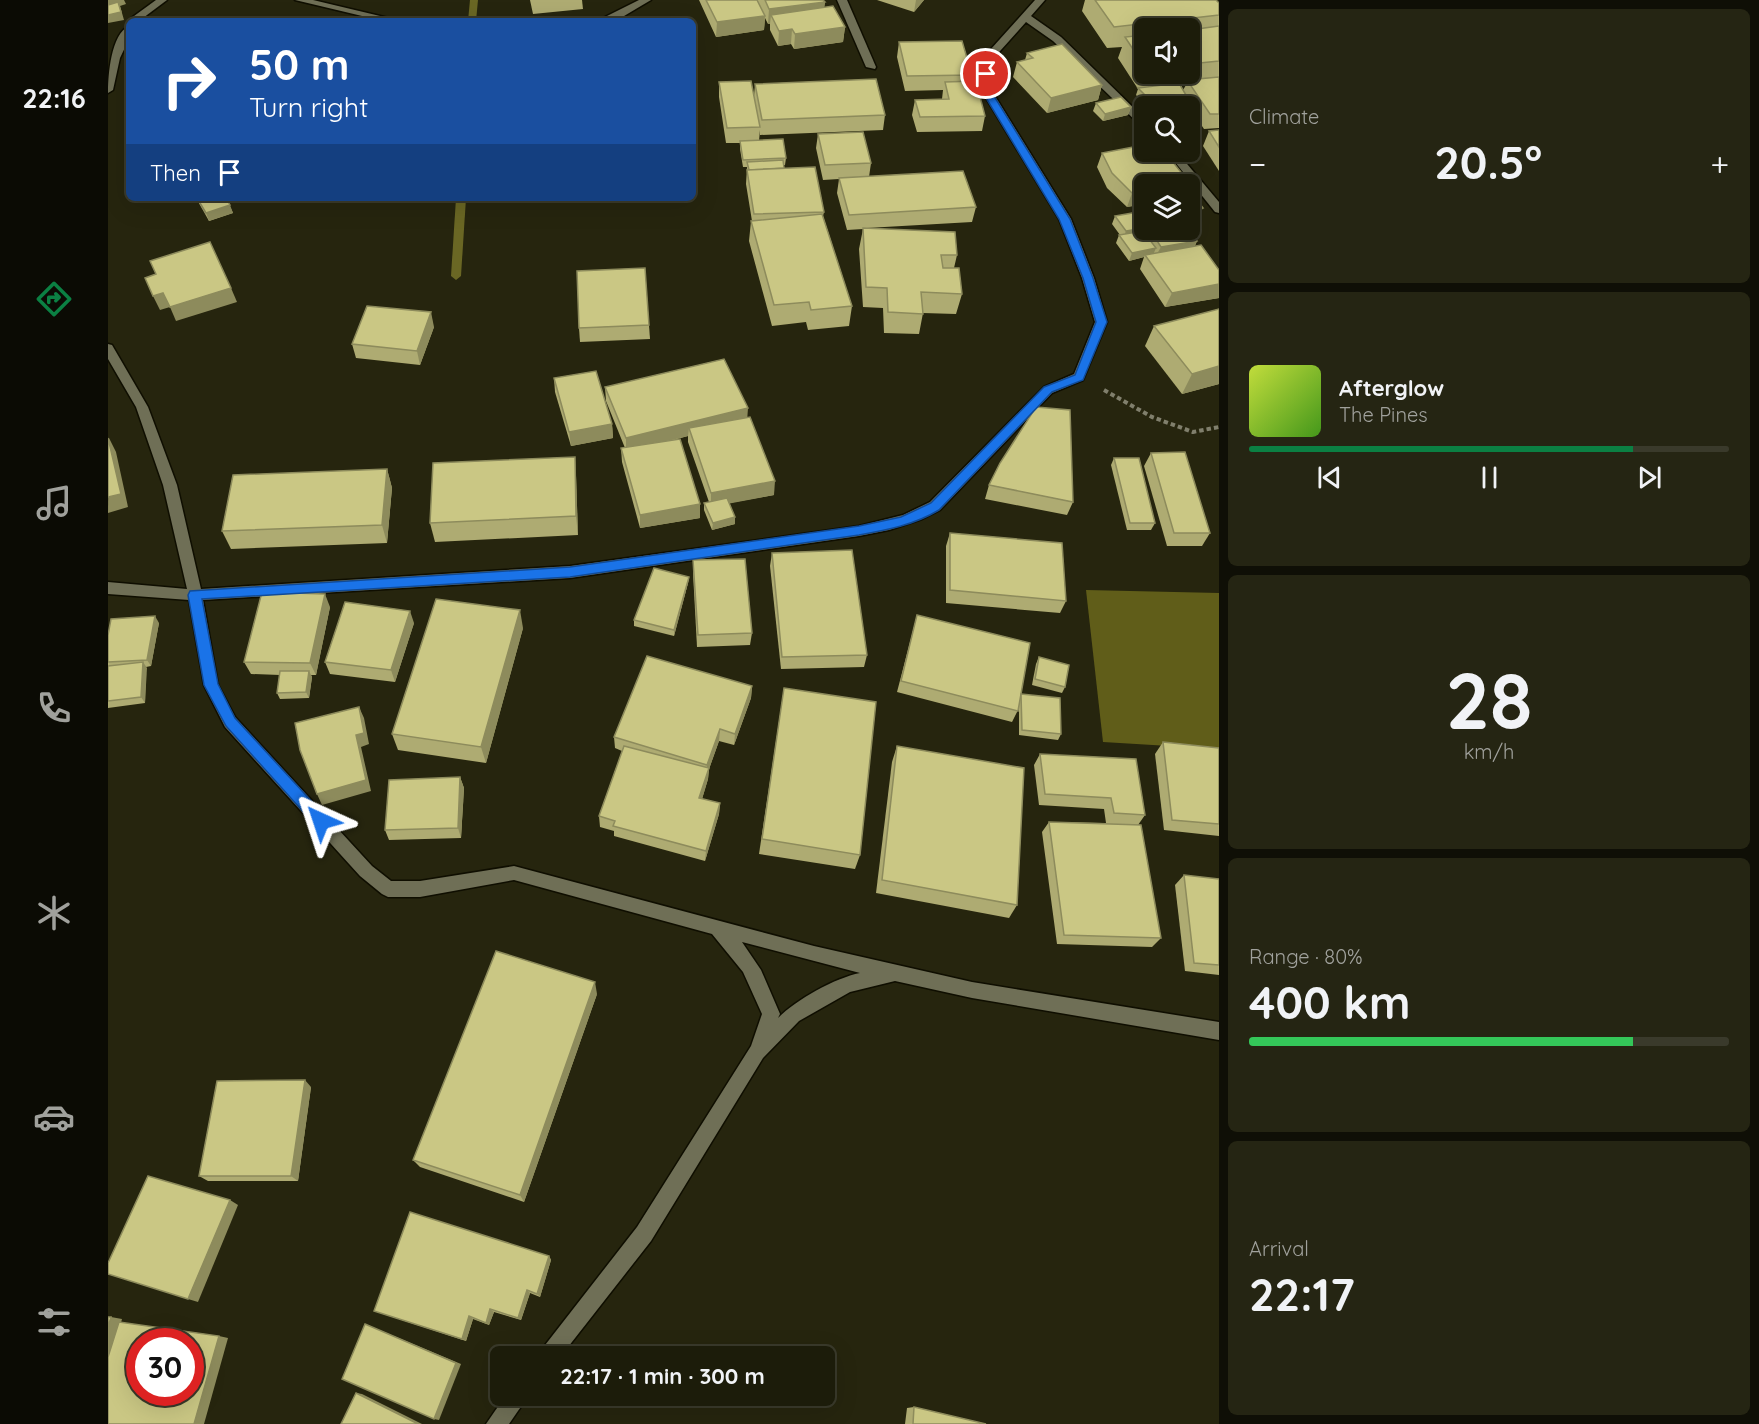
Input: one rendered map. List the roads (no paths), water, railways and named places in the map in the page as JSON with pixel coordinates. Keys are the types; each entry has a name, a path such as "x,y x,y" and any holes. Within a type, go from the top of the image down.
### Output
{"street":[{"path":"137,18 162,0"},
{"path":"300,0 382,18"},
{"path":"612,18 646,0"},
{"path":"842,0 871,67"},
{"path":"108,588 195,595 570,572 859,531 901,522 935,507 1048,390 1079,377 1101,322 1088,278 1065,219 985,88 987,59 1040,0"},
{"path":"1026,17 1057,39 1134,113"},
{"path":"108,90 115,58 126,35"},
{"path":"1180,162 1219,209"},
{"path":"108,348 142,407 171,485 195,595 211,685 230,722 366,871 388,889 420,889 514,873 714,925 814,954 972,990 1219,1031"},
{"path":"557,1346 644,1234 757,1052 771,1014 753,970 738,948 714,925"},
{"path":"757,1052 793,1015 847,984 896,972"},
{"path":"496,1424 510,1406"}],"waterway":[{"path":"472,18 474,0"},
{"path":"456,276 461,201"}]}
